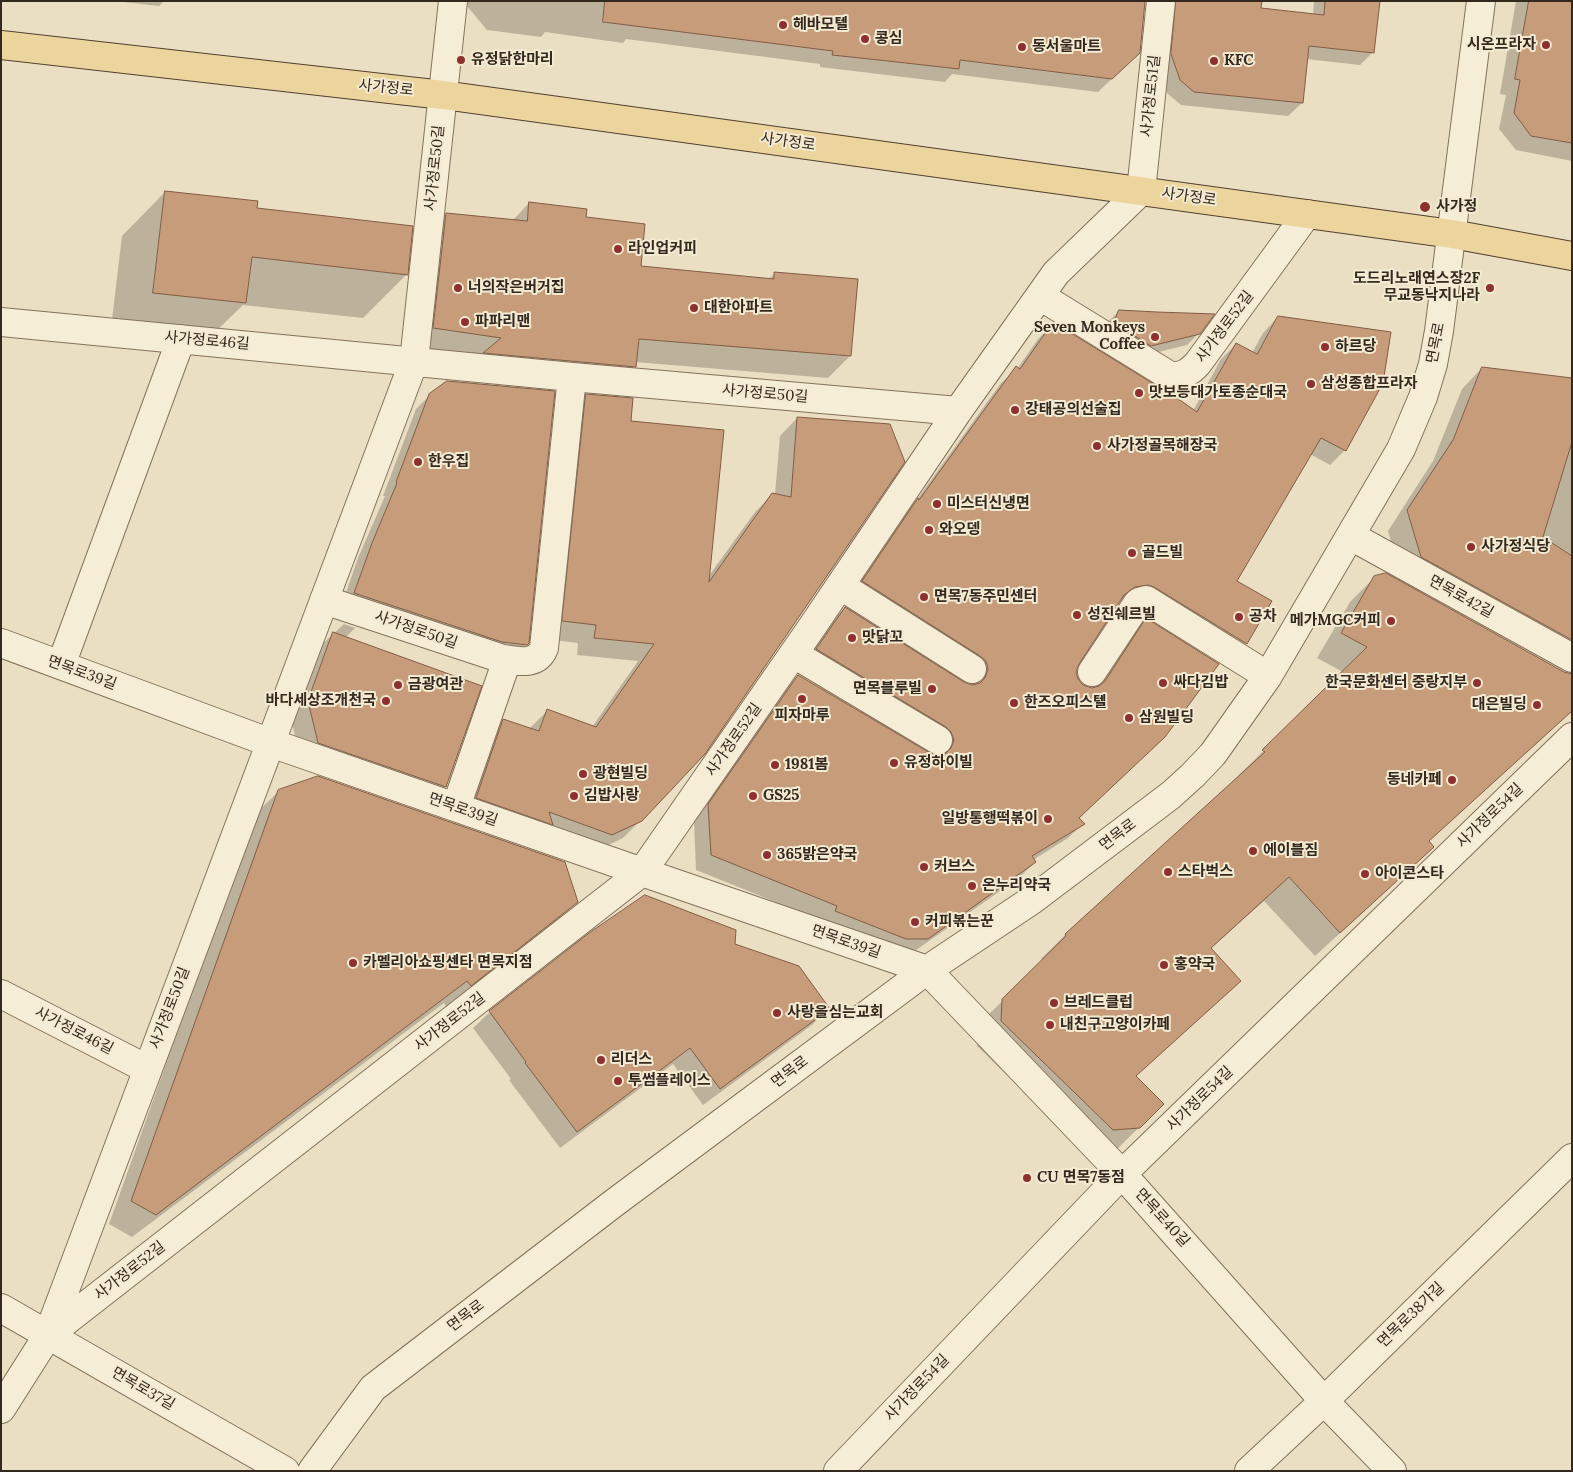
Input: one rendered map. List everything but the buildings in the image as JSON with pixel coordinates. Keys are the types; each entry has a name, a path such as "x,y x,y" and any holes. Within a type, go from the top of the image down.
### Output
{"main road":[{"name":"사가정로","path":"1,45 443,95 1452,234 1572,256"}],"street":[{"name":"사가정로50길","path":"1,1408 48,1335 414,361 453,1"},
{"name":"사가정로51길","path":"1141,191 1161,1"},
{"name":"면목로","path":"312,1471 372,1388 614,1203 927,970 1032,900 1171,795 1213,754 1268,676 1351,536 1400,449 1423,397 1433,364 1439,331 1481,1"},
{"name":"사가정로52길","path":"48,1335 642,872 794,654 958,411 1056,272 1141,191"},
{"name":"사가정로52길","path":"1040,296 1170,376 1187,374 1198,363 1308,214"},
{"name":"사가정로46길","path":"1,322 414,361"},
{"path":"61,665 181,339"},
{"name":"사가정로50길","path":"414,361 958,411"},
{"name":"사가정로50길","path":"324,600 507,660 531,661 541,655 544,648 572,377"},
{"name":"면목로42길","path":"1351,536 1572,658"},
{"path":"840,586 972,669"},
{"path":"1092,672 1137,604 1146,600 1268,676"},
{"name":"면목로39길","path":"1,643 271,743 927,970"},
{"path":"794,654 938,740"},
{"path":"456,807 507,660"},
{"name":"사가정로54길","path":"838,1471 1122,1174 1572,737"},
{"name":"면목로40길","path":"927,970 1122,1174 1324,1401 1392,1471"},
{"name":"사가정로46길","path":"1,994 147,1069"},
{"name":"면목로38가길","path":"1249,1471 1324,1401 1572,1158"},
{"name":"면목로37길","path":"1,1308 285,1471"}],"place":[{"name":"헤바모텔","path":"783,25"},
{"name":"콩심","path":"865,39"},
{"name":"시온프라자","path":"1546,45"},
{"name":"동서울마트","path":"1022,47"},
{"name":"유정닭한마리","path":"461,60"},
{"name":"KFC","path":"1214,61"},
{"name":"사가정","path":"1425,207"},
{"name":"라인업커피","path":"618,249"},
{"name":"너의작은버거집","path":"458,288"},
{"name":"도드리노래연스장2F 무교동낙지나라","path":"1490,288"},
{"name":"대한아파트","path":"694,308"},
{"name":"파파리맨","path":"465,322"},
{"name":"Seven Monkeys Coffee","path":"1155,337"},
{"name":"하르당","path":"1325,347"},
{"name":"삼성종합프라자","path":"1311,384"},
{"name":"맛보등대가토종순대국","path":"1139,393"},
{"name":"강태공의선술집","path":"1015,410"},
{"name":"사가정골목해장국","path":"1097,446"},
{"name":"한우집","path":"418,462"},
{"name":"미스터신냉면","path":"937,504"},
{"name":"와오뎅","path":"929,530"},
{"name":"사가정식당","path":"1471,547"},
{"name":"골드빌","path":"1132,553"},
{"name":"면목7동주민센터","path":"924,597"},
{"name":"성진쉐르빌","path":"1077,615"},
{"name":"공차","path":"1239,617"},
{"name":"메가MGC커피","path":"1391,621"},
{"name":"맛닭꼬","path":"852,638"},
{"name":"싸다김밥","path":"1163,683"},
{"name":"한국문화센터 중랑지부","path":"1477,683"},
{"name":"금광여관","path":"398,685"},
{"name":"면목블루빌","path":"932,689"},
{"name":"피자마루","path":"802,699"},
{"name":"바다세상조개천국","path":"386,701"},
{"name":"한즈오피스텔","path":"1014,703"},
{"name":"대은빌딩","path":"1537,705"},
{"name":"삼원빌딩","path":"1129,718"},
{"name":"유정하이빌","path":"894,763"},
{"name":"1981봄","path":"775,765"},
{"name":"광현빌딩","path":"583,774"},
{"name":"동네카페","path":"1452,780"},
{"name":"김밥사랑","path":"574,796"},
{"name":"GS25","path":"753,796"},
{"name":"일방통행떡볶이","path":"1048,819"},
{"name":"에이블짐","path":"1253,851"},
{"name":"365밝은약국","path":"767,855"},
{"name":"커브스","path":"924,867"},
{"name":"스타벅스","path":"1168,872"},
{"name":"아이콘스타","path":"1365,874"},
{"name":"온누리약국","path":"972,886"},
{"name":"커피볶는꾼","path":"915,922"},
{"name":"카멜리아쇼핑센타 면목지점","path":"353,963"},
{"name":"홍약국","path":"1164,965"},
{"name":"브레드클럽","path":"1054,1003"},
{"name":"사랑을심는교회","path":"777,1013"},
{"name":"내친구고양이카페","path":"1050,1025"},
{"name":"리더스","path":"601,1060"},
{"name":"투썸플레이스","path":"618,1081"},
{"name":"CU 면목7동점","path":"1027,1178"}]}
